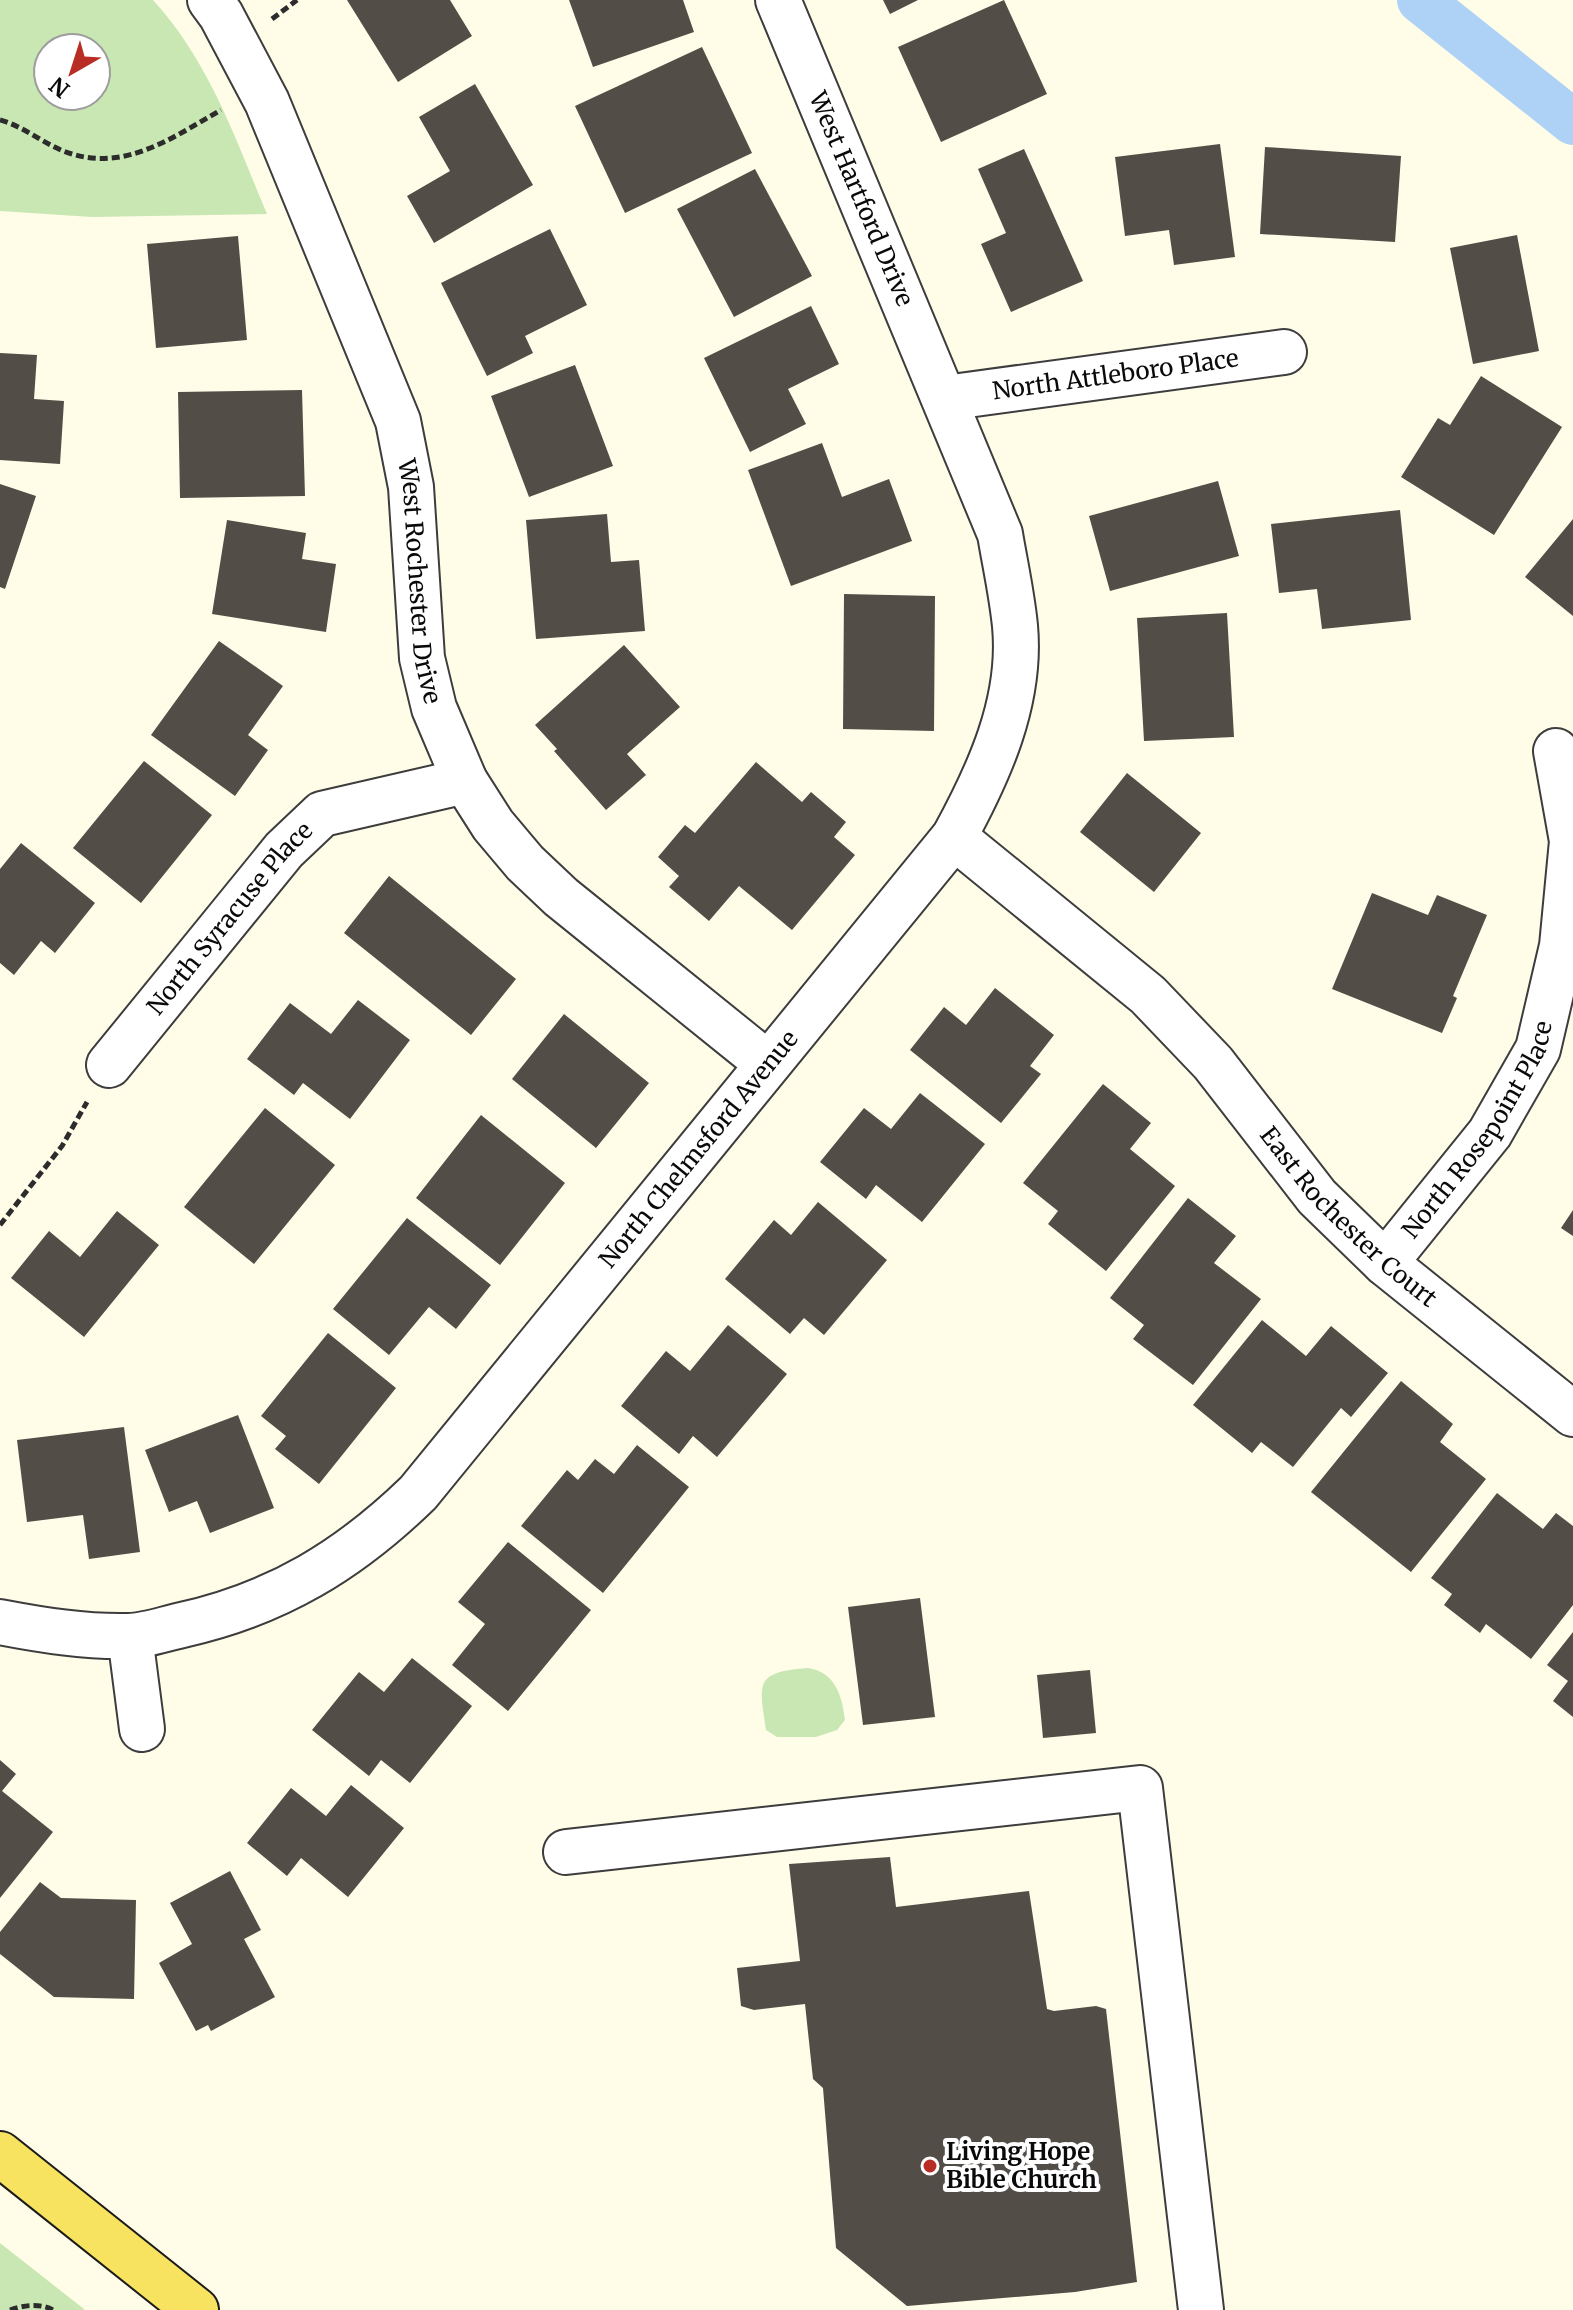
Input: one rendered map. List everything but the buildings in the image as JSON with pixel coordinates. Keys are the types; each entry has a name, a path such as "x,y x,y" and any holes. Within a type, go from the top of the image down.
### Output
{"main road":[{"path":"0,2154 196,2310"}],"street":[{"name":"West Rochester Drive","path":"210,0 261,89 398,421 411,487 422,658 434,708 465,781 493,825 525,863 561,897 768,1064"},
{"name":"West Hartford Drive","path":"778,0 945,398"},
{"name":"North Attleboro Place","path":"945,398 1284,352"},
{"name":"North Chelmsford Avenue","path":"0,1622 52,1632 130,1636 206,1620 254,1604 320,1571 381,1528 418,1493 954,837 981,789 999,743 1013,682 1016,628 1000,534 945,398"},
{"name":"North Rosepoint Place","path":"1385,1263 1490,1133 1538,1049 1562,946 1572,841 1556,751"},
{"name":"North Syracuse Place","path":"109,1065 284,850 322,814 465,781"},
{"name":"East Rochester Court","path":"954,837 1148,995 1213,1063 1317,1197 1385,1263 1573,1414"},
{"path":"130,1636 142,1729"},
{"path":"566,1852 1140,1788 1201,2310"}],"path":[{"path":"0,120 72,154 113,159 152,149 261,89"},
{"path":"0,1225 62,1146 109,1065"},
{"path":"10,2310 22,2306 45,2306 53,2310"}],"green space":[{"path":"0,0 153,0 173,24 206,75 267,214 92,217 0,211"},
{"path":"808,1668 825,1674 836,1686 845,1720 837,1730 816,1737 777,1737 766,1730 762,1701 764,1683 778,1673"},
{"path":"0,2243 84,2309 84,2310 0,2310"}],"waterway":[{"path":"1420,0 1573,122"}],"place":[{"name":"Living Hope Bible Church","path":"930,2166"}]}
